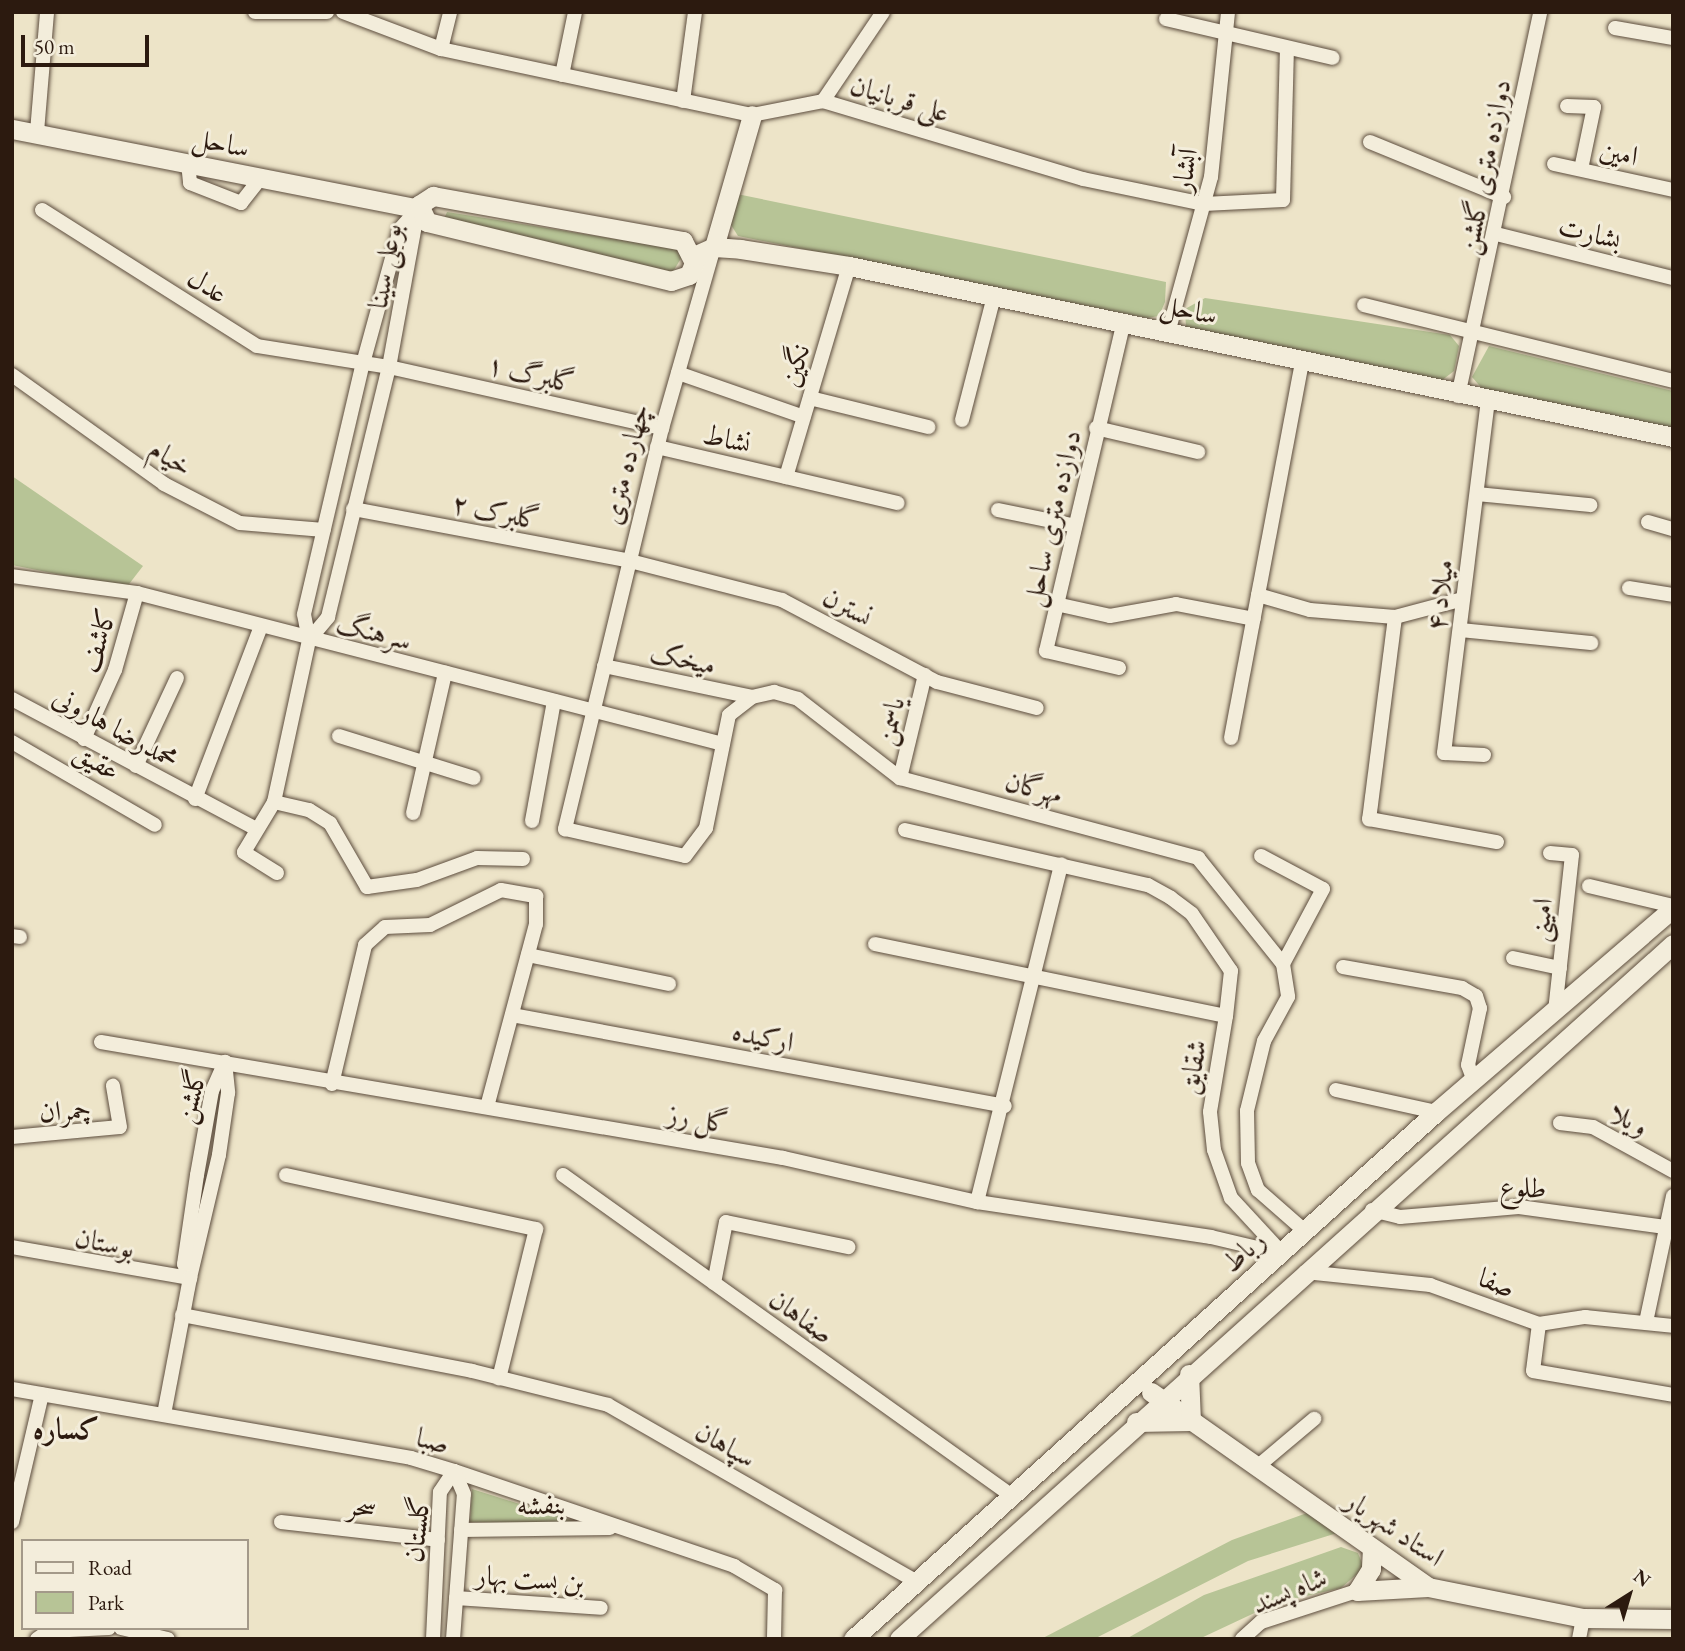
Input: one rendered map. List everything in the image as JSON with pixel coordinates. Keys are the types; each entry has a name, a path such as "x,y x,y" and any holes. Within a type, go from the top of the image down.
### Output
{"street":[{"path":"37,132 47,12"},
{"path":"255,12 327,12"},
{"name":"علی قربانیان","path":"343,12 440,49 752,115 824,101 1083,179 1204,204 1283,200 1287,48"},
{"path":"440,49 450,12"},
{"path":"562,75 575,12"},
{"path":"683,101 695,12"},
{"path":"824,101 883,12"},
{"name":"آبشار","path":"1168,333 1204,204 1223,32 1228,12"},
{"name":"دوازده متری گلشن","path":"1458,396 1475,332 1504,197 1540,12"},
{"path":"1166,19 1333,58"},
{"path":"1615,28 1673,38"},
{"path":"1567,106 1594,107 1581,169"},
{"name":"چهارده متری","path":"723,744 706,828 685,856 565,829 657,447 752,115"},
{"name":"ساحل","path":"13,131 37,132 418,209 427,222 671,281 689,275 694,257 714,247 849,266 1458,396 1673,436"},
{"path":"1370,142 1504,197"},
{"path":"188,163 190,183 240,203 260,179"},
{"name":"امین","path":"1554,164 1673,190"},
{"name":"ساحل","path":"418,209 433,196 683,241 694,257"},
{"name":"عدل","path":"42,209 257,346 362,367 389,367"},
{"name":"بوعلی سینا","path":"309,640 328,617 389,367 418,209"},
{"name":"بوعلی سینا","path":"278,873 244,852 274,802 309,640 304,614 362,367 400,229 418,209"},
{"name":"بشارت","path":"1496,234 1673,278"},
{"name":"نگین","path":"786,477 849,266"},
{"path":"962,420 994,296"},
{"path":"1364,305 1673,381"},
{"name":"دوازده متری ساحل","path":"1119,668 1046,650 1072,525 1123,324"},
{"path":"1231,738 1302,362"},
{"name":"گلبرگ ۱","path":"389,367 662,428"},
{"path":"678,373 804,417"},
{"name":"خیام","path":"12,375 164,484 240,523 324,530"},
{"path":"810,398 928,426"},
{"name":"میلاد ۴","path":"1484,755 1444,753 1489,402"},
{"path":"1097,428 1198,452"},
{"name":"نشاط","path":"657,447 898,503"},
{"path":"1477,494 1590,505"},
{"name":"گلبرک ۲","path":"354,509 630,561"},
{"path":"998,510 1072,525"},
{"path":"1648,522 1673,529"},
{"name":"نسترن","path":"630,561 782,600 925,676 1037,708"},
{"name":"سرهنگ","path":"12,576 137,593 260,629 723,744"},
{"path":"1629,588 1673,595"},
{"name":"کاشف","path":"84,739 115,670 137,593"},
{"path":"1258,595 1310,610 1395,617 1464,599"},
{"path":"1056,604 1110,616 1175,604 1254,619"},
{"path":"1395,617 1369,819 1497,842"},
{"name":"محمدرضا هارونی","path":"195,799 260,629"},
{"path":"1460,629 1591,643"},
{"name":"میخک","path":"604,666 752,697"},
{"path":"412,813 421,762 445,673"},
{"name":"یاسمن","path":"900,778 925,676"},
{"path":"136,766 177,678"},
{"name":"مهرگان","path":"752,697 774,692 799,699 900,778 1198,858 1283,964 1289,998 1264,1041 1247,1111 1248,1163 1258,1190 1306,1232"},
{"path":"723,744 729,715 752,697"},
{"name":"محمدرضا هارونی","path":"12,699 195,799 256,829"},
{"path":"532,821 554,701"},
{"path":"338,736 474,778"},
{"name":"عقیق","path":"12,742 155,825"},
{"path":"274,802 330,823 367,887 417,880 477,858 523,859"},
{"path":"905,830 1148,886 1192,914 1231,971 1226,1016"},
{"name":"امینی","path":"1550,853 1572,855 1555,1011"},
{"path":"1261,856 1323,890 1283,964"},
{"path":"977,1202 1005,1106 1061,864"},
{"path":"1589,886 1673,907"},
{"path":"332,1084 365,945 385,927 430,925 501,890 536,896 528,955 487,1107"},
{"name":"رباط","path":"853,1639 1283,1254 1436,1111 1673,907"},
{"name":"شقایق","path":"874,944 1037,974 1226,1016 1210,1112 1214,1150 1231,1198 1283,1254"},
{"name":"رباط","path":"899,1639 1161,1399 1673,944"},
{"path":"528,955 669,984"},
{"path":"1513,958 1560,968"},
{"path":"1343,967 1462,988 1476,996 1480,1008 1468,1065 1474,1081"},
{"name":"ارکیده","path":"512,1015 1005,1106"},
{"name":"گل رز","path":"101,1042 225,1062 332,1084 487,1107 782,1158 977,1202 1211,1237 1283,1254"},
{"name":"گلشن","path":"164,1414 190,1278 184,1264 199,1163 212,1091 225,1062"},
{"name":"چمران","path":"12,1137 120,1127 113,1086"},
{"path":"1336,1090 1436,1111"},
{"name":"ویلا","path":"1560,1123 1593,1127 1673,1171"},
{"path":"286,1175 536,1229 499,1378"},
{"name":"صفاهان","path":"563,1175 1012,1496"},
{"path":"1646,1322 1673,1196"},
{"name":"طلوع","path":"1372,1210 1399,1217 1519,1208 1667,1227"},
{"path":"714,1283 726,1222 848,1247"},
{"name":"بوستان","path":"12,1247 190,1278"},
{"name":"صفا","path":"1303,1272 1430,1285 1539,1324 1585,1317 1673,1326"},
{"name":"سپاهان","path":"182,1315 499,1378 608,1405 917,1581"},
{"path":"1539,1324 1533,1371 1673,1395"},
{"path":"1136,1422 1191,1421 1189,1374"},
{"name":"استاد شهریار","path":"1139,1382 1428,1587 1583,1618 1673,1619"},
{"name":"صبا","path":"12,1389 164,1414 454,1471 734,1566 775,1590 774,1639"},
{"path":"12,1522 42,1394"},
{"path":"1256,1467 1314,1419"},
{"name":"گلستان","path":"453,1639 464,1494 454,1471"},
{"name":"گلستان","path":"433,1639 440,1493 454,1471"},
{"name":"سحر","path":"281,1522 438,1539"},
{"name":"بنفشه","path":"461,1530 622,1528"},
{"path":"1357,1591 1371,1569 1372,1548"},
{"path":"1357,1591 1428,1587"},
{"name":"شاه پسند","path":"1242,1639 1261,1622 1357,1591"},
{"name":"بن بست بهار","path":"456,1598 601,1608"},
{"path":"1579,1639 1583,1618"},
{"path":"130,1630 168,1639"}],"green space":[{"path":"732,193 1166,282 1165,302 1159,316 1147,318 738,236 726,217"},
{"path":"447,212 678,249 683,255 671,275 443,221"},
{"path":"1205,298 1450,335 1459,346 1454,371 1441,381 1186,328 1185,309"},
{"path":"1489,346 1673,391 1673,428 1485,392 1472,377"},
{"path":"12,476 143,566 126,588 12,565"},
{"path":"472,1489 593,1527 470,1522"},
{"path":"1307,1513 1337,1533 1248,1561 1094,1639 1041,1639 1232,1540"},
{"path":"1341,1547 1358,1553 1364,1568 1341,1588 1276,1603 1199,1639 1126,1639 1204,1595"}],"district":[{"name":"کساره","path":"66,1429"}]}
